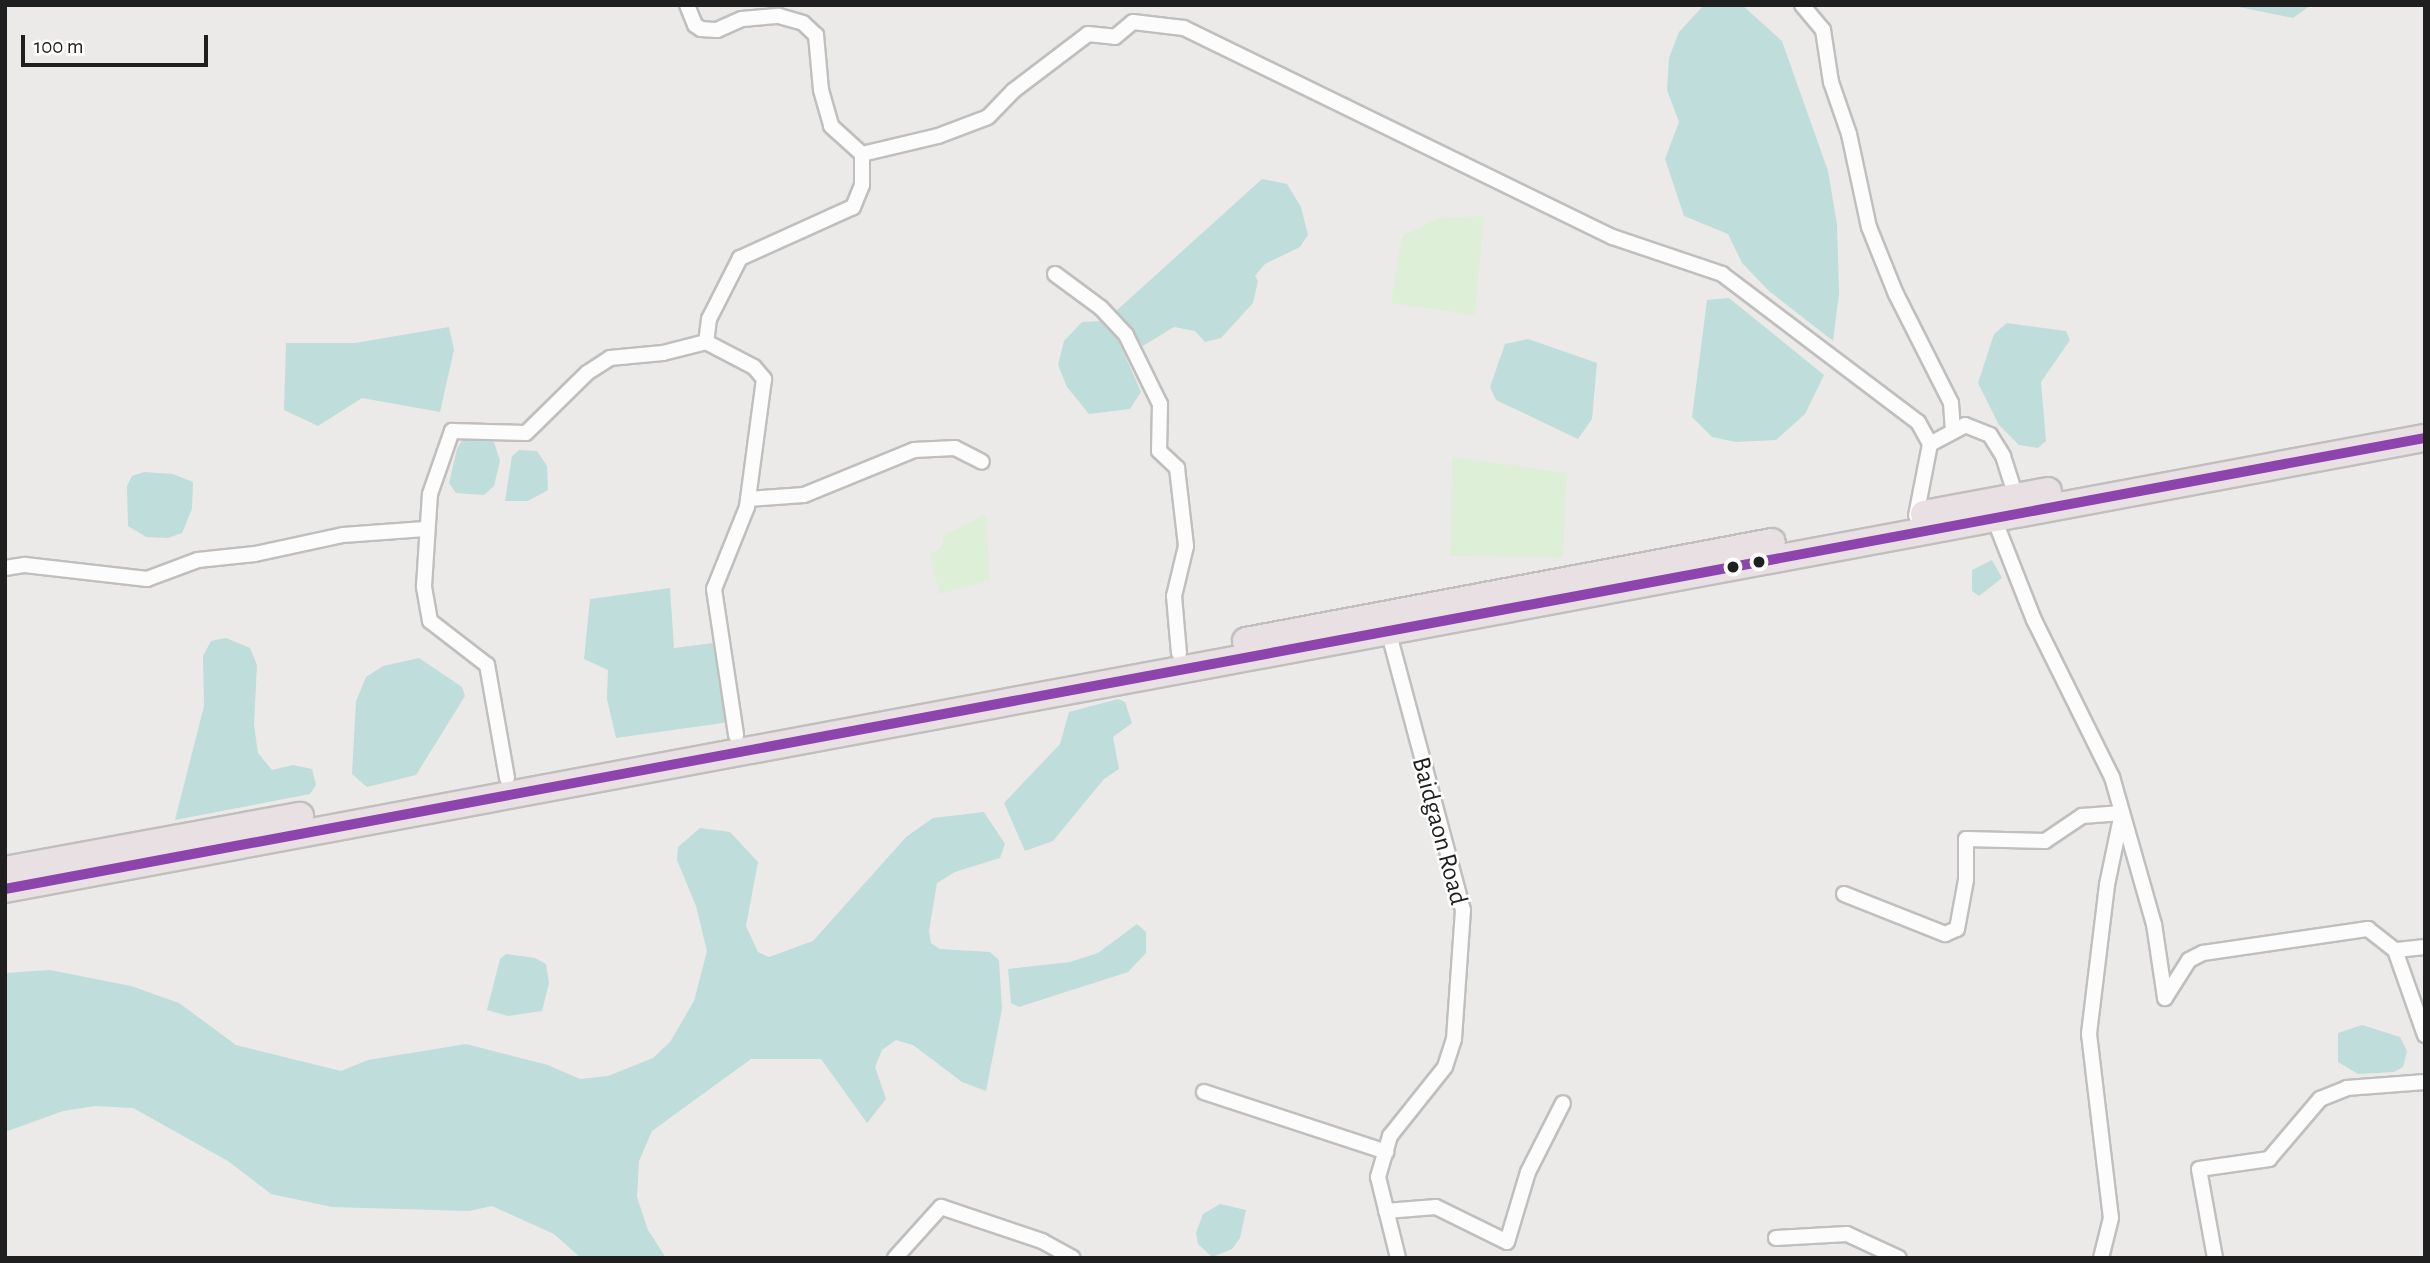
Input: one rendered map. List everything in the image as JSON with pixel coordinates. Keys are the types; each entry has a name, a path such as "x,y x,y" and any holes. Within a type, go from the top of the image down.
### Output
{"highway":[{"path":"5,870 2425,421"},
{"path":"5,889 1389,634 2425,438"}],"street":[{"path":"687,5 695,25 701,29 718,30 742,19 779,16 803,23 816,35 821,90 831,125 862,154 862,185 853,207 740,258 725,280 709,319 706,342"},
{"path":"1802,5 1823,30 1831,82 1849,134 1869,227 1896,293 1951,403 1954,432"},
{"path":"862,154 938,136 988,117 1013,91 1088,34 1115,37 1133,22 1168,23 1613,237 1723,274 1918,422 1930,444 1916,516"},
{"path":"1055,274 1101,308 1126,335 1160,404 1159,451 1177,468 1186,546 1174,596 1179,653"},
{"path":"507,778 487,665 430,621 424,586 425,529 435,471 453,430 526,433 587,373 610,358 663,353 706,342 754,367 764,379 748,499 714,589 736,735"},
{"path":"1930,444 1965,425 1990,435 2003,456 2016,497"},
{"path":"748,499 804,495 914,450 955,447 982,462"},
{"path":"1995,521 2034,620 2112,777 2154,924 2165,998 2189,960 2203,953 2368,929 2395,950 2425,1035"},
{"path":"5,568 25,565 146,579 198,560 255,554 343,535 425,529"},
{"name":"Baidgaon Road","path":"1389,634 1463,910 1454,1039 1445,1067 1390,1136 1378,1177 1398,1258"},
{"path":"1844,894 1945,934 1957,929 1966,880 1966,839 2045,841 2082,816 2122,813"},
{"path":"2101,1258 2111,1218 2089,1034 2107,885 2122,813"},
{"path":"2395,950 2425,947"},
{"path":"2215,1258 2199,1169 2269,1159 2320,1099 2347,1088 2425,1082"},
{"path":"1204,1091 1386,1152"},
{"path":"1386,1211 1436,1207 1507,1242 1528,1172 1563,1102"},
{"path":"895,1258 941,1207 1042,1241 1073,1258"},
{"path":"1776,1238 1847,1234 1899,1258"}],"green space":[{"path":"1484,216 1475,315 1391,303 1402,236 1438,218"},
{"path":"1452,457 1567,473 1563,558 1450,556"},
{"path":"986,514 990,580 939,594 930,553 942,547 943,536"}],"water":[{"path":"1704,5 1742,5 1782,41 1828,171 1837,224 1839,294 1833,341 1769,291 1742,263 1728,234 1684,216 1665,159 1679,122 1667,90 1669,58 1679,32"},
{"path":"2229,5 2311,5 2293,18"},
{"path":"1262,179 1287,184 1301,207 1308,235 1300,247 1265,264 1255,276 1258,281 1253,303 1221,338 1205,342 1195,331 1174,327 1143,346 1116,311"},
{"path":"1729,298 1824,375 1805,414 1776,440 1736,442 1712,437 1692,417 1707,300"},
{"path":"1102,321 1116,335 1141,392 1130,409 1089,414 1067,387 1058,365 1064,341 1082,322"},
{"path":"2007,323 2066,331 2070,340 2041,382 2046,441 2038,448 2019,445 1999,425 1978,383 1994,334"},
{"path":"449,327 454,350 440,412 362,398 318,426 284,410 286,343 355,343"},
{"path":"1528,339 1597,363 1592,419 1578,439 1496,400 1490,387 1505,344"},
{"path":"480,437 494,442 500,461 494,486 484,495 456,493 449,483 457,449 463,439"},
{"path":"519,450 537,451 547,466 548,490 528,501 505,501 512,456"},
{"path":"144,472 173,474 193,482 192,509 182,533 168,538 146,537 128,526 127,486 132,476"},
{"path":"1992,560 2002,578 1979,596 1972,591 1972,570"},
{"path":"670,588 674,648 713,643 730,722 616,738 607,699 608,670 584,659 590,599"},
{"path":"226,638 250,648 257,665 254,725 258,753 272,770 293,765 312,769 316,785 310,794 175,820 204,706 203,656 211,641"},
{"path":"419,658 462,687 465,696 416,775 367,787 352,774 356,701 366,677 383,666"},
{"path":"1118,699 1125,702 1132,723 1113,737 1119,769 1104,779 1053,841 1025,851 1004,803 1060,744 1069,712"},
{"path":"984,812 1005,844 1000,858 955,872 937,883 929,931 931,943 940,949 990,952 999,960 1002,1009 986,1091 962,1082 913,1045 896,1040 882,1050 875,1067 886,1099 867,1123 821,1059 751,1059 652,1131 639,1161 637,1197 648,1230 666,1258 581,1258 554,1234 492,1206 469,1211 332,1207 271,1194 228,1161 133,1108 95,1106 63,1111 5,1132 5,973 50,970 131,986 179,1003 236,1045 341,1071 368,1060 466,1044 548,1065 580,1079 608,1076 653,1058 670,1042 694,1001 707,951 696,906 677,860 678,847 700,828 730,832 758,862 746,926 758,952 769,957 813,941 906,837 933,818"},
{"path":"1137,924 1146,932 1146,953 1128,972 1019,1007 1011,1003 1008,969 1070,962 1098,953"},
{"path":"506,954 535,958 546,964 549,983 542,1011 508,1016 487,1010 500,959"},
{"path":"2362,1025 2400,1037 2407,1051 2403,1067 2394,1072 2358,1074 2338,1062 2338,1033"},
{"path":"1220,1204 1246,1210 1240,1238 1232,1249 1212,1257 1198,1244 1196,1233 1203,1214"}],"transit line":[{"path":"5,889 2425,438"}]}
